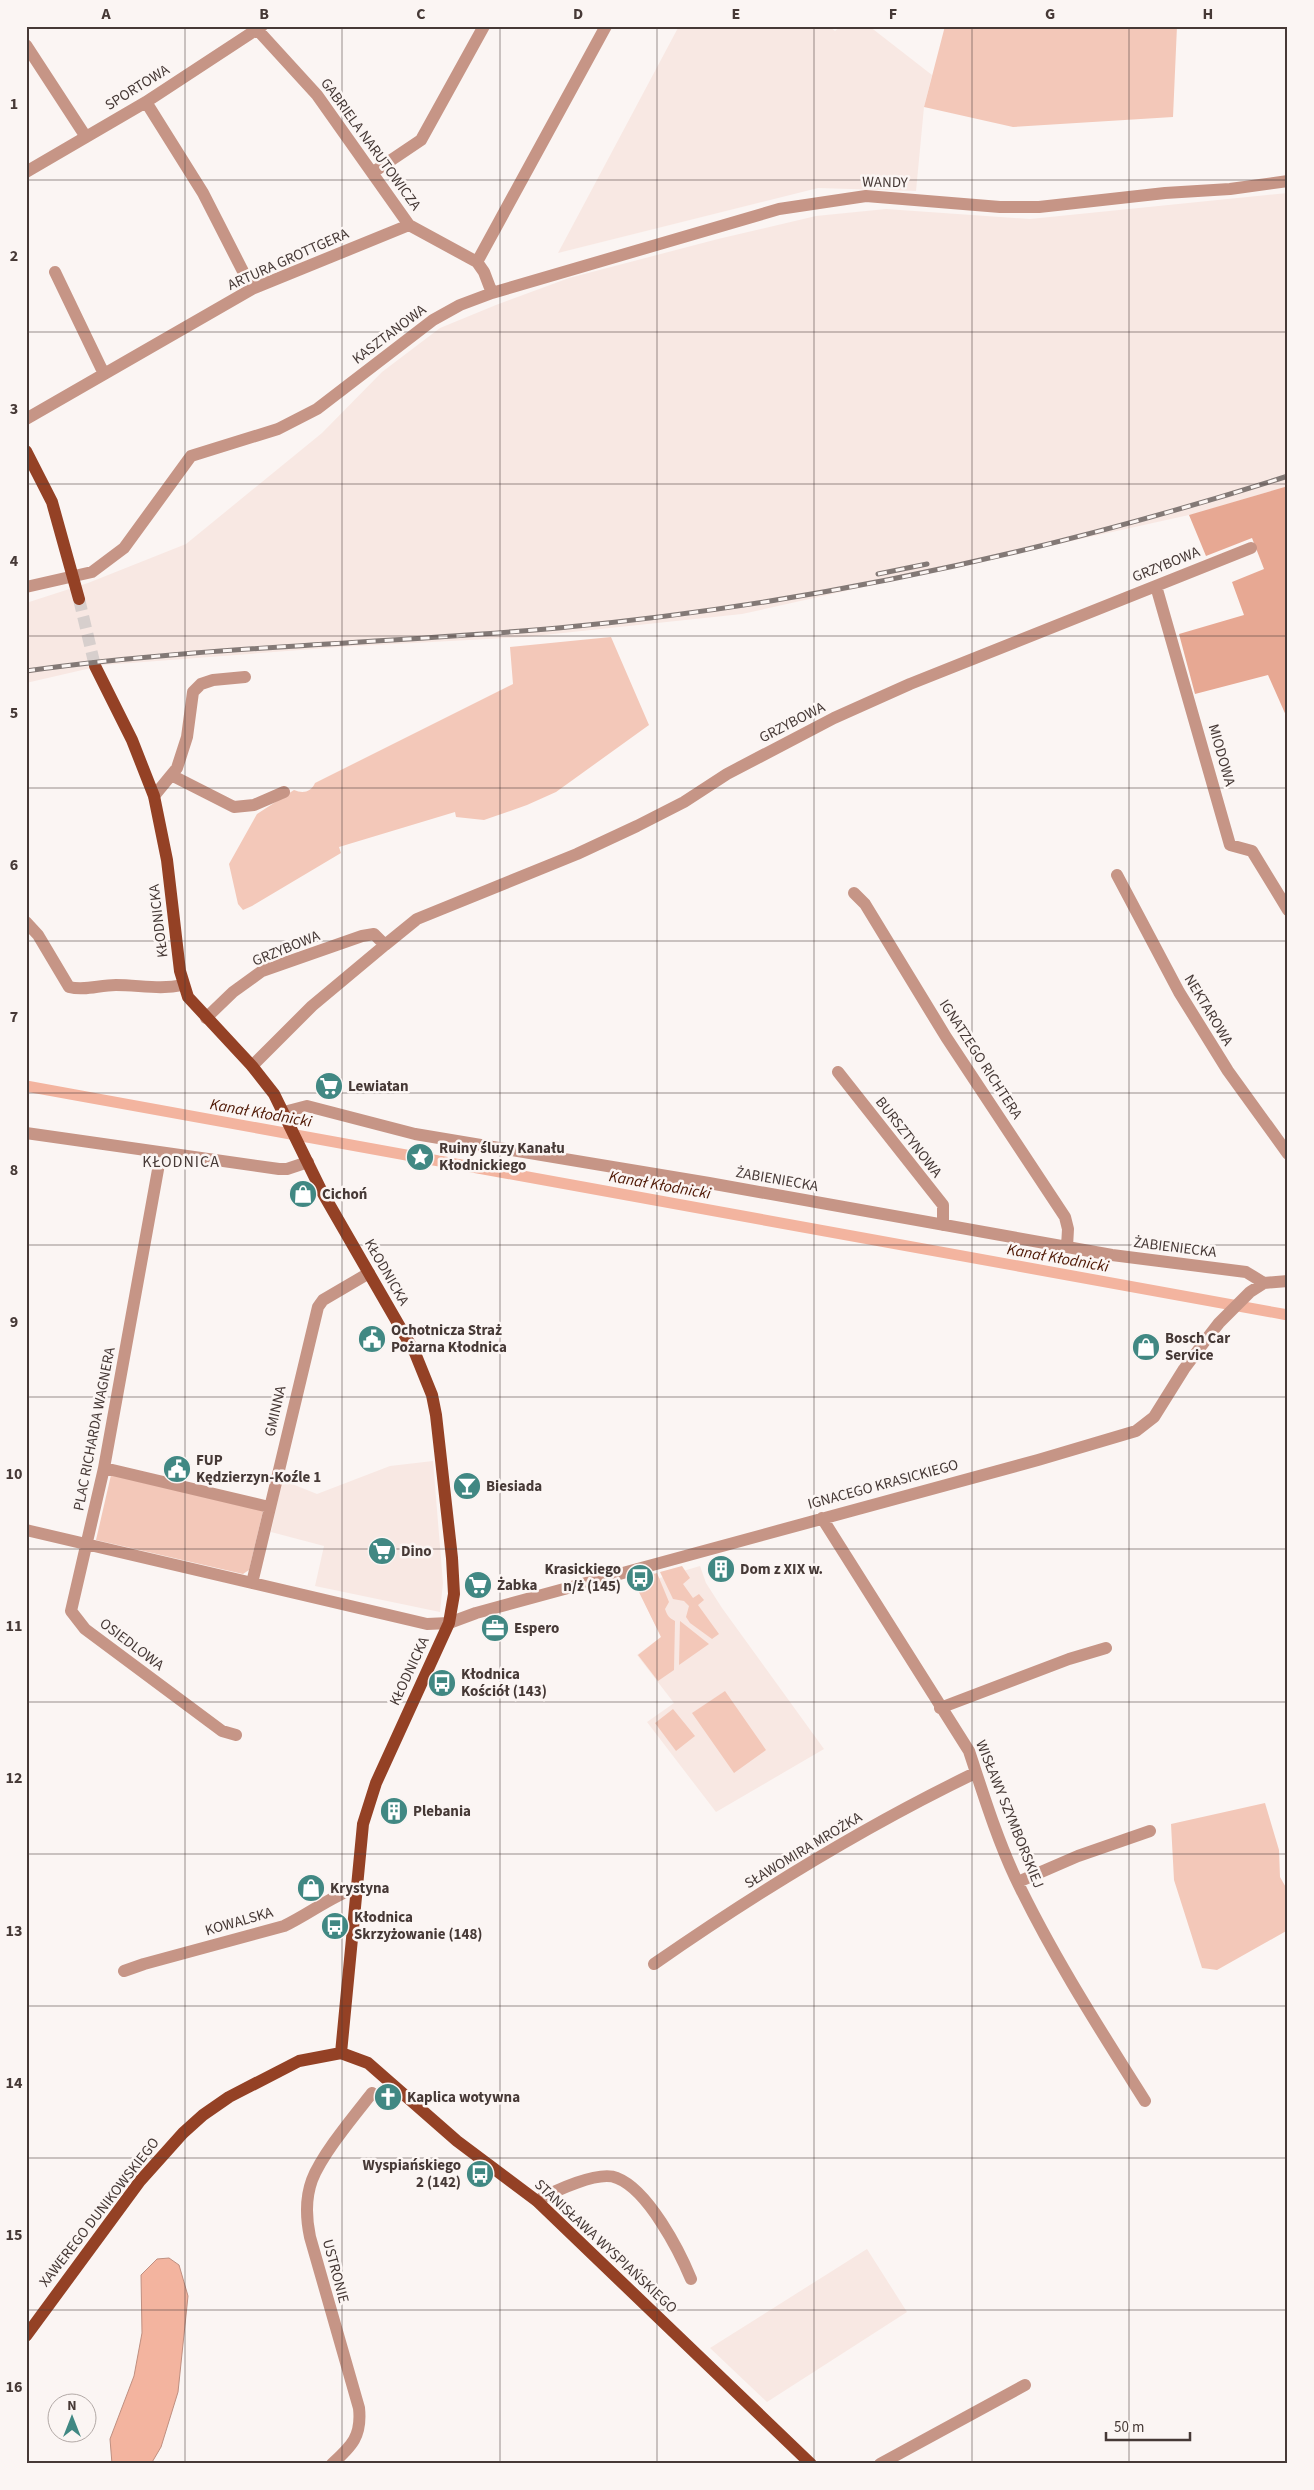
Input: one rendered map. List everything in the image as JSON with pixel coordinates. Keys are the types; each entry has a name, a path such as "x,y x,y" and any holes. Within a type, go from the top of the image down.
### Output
{"main road":[{"path":"26,451 52,502 79,599"},
{"name":"KŁODNICKA","path":"95,666 132,740 154,796 167,860 183,985 188,997 252,1066 274,1094 286,1115 321,1190 414,1353 432,1395 442,1450 454,1594 449,1623 376,1783 362,1832 356,1887 356,1915 340,2053"},
{"name":"STANISŁAWA WYSPIAŃSKIEGO","path":"340,2053 368,2064 457,2141 537,2201 811,2464"},
{"name":"XAWEREGO DUNIKOWSKIEGO","path":"26,2336 140,2181 183,2133 203,2115 229,2097 299,2061 340,2053"}],"street":[{"path":"372,173 422,140 484,26"},
{"path":"492,293 477,262 606,26"},
{"name":"GABRIELA NARUTOWICZA","path":"258,27 316,95 409,225 477,262"},
{"name":"SPORTOWA","path":"26,172 146,102 258,27"},
{"path":"26,45 86,137"},
{"path":"146,102 203,194 252,289"},
{"name":"WANDY","path":"492,293 779,209 825,201 866,196 1000,207 1039,208 1165,193 1230,189 1288,181"},
{"name":"ARTURA GROTTGERA","path":"26,419 252,289 409,225"},
{"path":"55,272 104,374"},
{"name":"KASZTANOWA","path":"26,587 92,572 124,548 191,456 278,429 297,421 317,409 433,320 460,305 492,293"},
{"name":"GRZYBOWA","path":"252,1066 312,1006 417,919 620,834 684,802 749,762 834,718 910,684 1251,548"},
{"name":"MIODOWA","path":"1156,586 1230,845 1252,851 1288,910"},
{"path":"154,796 173,776 187,737 193,692 201,684 213,680 245,676"},
{"path":"173,776 234,807 254,805 284,792"},
{"name":"NEKTAROWA","path":"1117,875 1179,992 1228,1071 1288,1154"},
{"name":"IGNATZEGO RICHTERA","path":"854,893 865,904 946,1037 1065,1217 1068,1229 1067,1247"},
{"path":"26,922 38,936 69,987 80,990 114,985 166,989 183,985"},
{"name":"GRZYBOWA","path":"206,1018 234,992 262,971 362,936 374,934 385,945"},
{"name":"BURSZTYNOWA","path":"838,1072 944,1205 943,1225"},
{"name":"ŻABIENIECKA","path":"286,1115 307,1106 416,1134 1067,1247 1246,1272 1264,1284"},
{"path":"26,1133 279,1169 287,1169 308,1162"},
{"name":"PLAC RICHARDA WAGNERA","path":"88,1545 104,1468 161,1152"},
{"name":"GMINNA","path":"252,1583 318,1307 323,1300 369,1273"},
{"path":"1264,1284 1288,1281"},
{"name":"IGNACEGO KRASICKIEGO","path":"449,1623 476,1613 1038,1460 1136,1431 1154,1417 1184,1369 1219,1323 1250,1292 1264,1284"},
{"path":"104,1468 269,1508"},
{"name":"WISŁAWY SZYMBORSKIEJ","path":"822,1518 969,1752 975,1774 1018,1882 1074,1989 1145,2101"},
{"path":"26,1530 427,1624 449,1623"},
{"name":"OSIEDLOWA","path":"88,1545 71,1611 85,1629 222,1731 236,1735"},
{"path":"940,1708 1106,1648"},
{"name":"SŁAWOMIRA MROŻKA","path":"654,1964 778,1882 877,1825 975,1774"},
{"path":"1018,1882 1078,1856 1150,1831"},
{"name":"KOWALSKA","path":"124,1971 284,1926 356,1887"},
{"name":"USTRONIE","path":"332,2464 352,2446 360,2420 310,2237 306,2216 307,2201 312,2179 336,2140 372,2093"},
{"path":"537,2201 554,2191 592,2179 608,2176 617,2178 629,2185 657,2215 680,2250 691,2279"},
{"path":"880,2464 1025,2385"}],"shaded area":[{"path":"679,26 829,26 835,31 841,26 869,26 932,75 924,107 916,191 818,188 558,253"},
{"path":"945,26 1177,26 1173,117 1013,127 924,107"},
{"path":"1288,193 1288,486 1198,513 742,614 525,637 340,647 104,665 26,683 26,603 88,583 186,544 322,433 382,372 440,328 496,305 569,278 718,239 816,216 886,209 1030,219"},
{"path":"1288,486 1288,720 1268,675 1195,694 1179,634 1244,615 1232,582 1264,569 1252,538 1206,556 1189,515"},
{"path":"611,637 649,725 556,792 527,805 484,820 456,817 455,812 339,847 341,853 252,906 243,910 238,904 229,864 257,814 294,790 304,792 309,790 315,783 513,684 510,647"},
{"path":"433,1461 443,1583 440,1612 315,1586 324,1546 271,1532 282,1480 317,1494 390,1466"},
{"path":"111,1475 263,1511 249,1570 243,1574 96,1540"},
{"path":"682,1566 690,1578 683,1584 693,1598 699,1594 704,1600 698,1605 719,1634 712,1639 690,1623 686,1617 689,1606 684,1601 673,1599 660,1572"},
{"path":"700,1566 706,1583 722,1608 824,1749 716,1812 647,1722 674,1703 637,1655 661,1637 636,1585"},
{"path":"657,1573 669,1602 665,1609 667,1615 675,1621 674,1670 658,1681 638,1655 661,1637 633,1580"},
{"path":"680,1621 709,1644 679,1665"},
{"path":"725,1691 766,1750 734,1773 692,1713"},
{"path":"673,1709 695,1736 676,1751 655,1723"},
{"path":"1265,1803 1279,1850 1280,1877 1288,1891 1288,1930 1217,1970 1202,1968 1174,1880 1171,1824"},
{"path":"867,2249 907,2312 767,2402 710,2348"},
{"path":"169,2258 179,2265 188,2296 178,2392 161,2447 151,2464 112,2464 110,2439 134,2376 142,2333 141,2275 157,2259"}],"waterway":[{"name":"Kanał Kłodnicki","path":"26,1086 1288,1315"}],"tunnel":[{"path":"79,599 95,666"}],"railway":[{"path":"26,671 159,656 558,628 744,605 836,590 1018,551 1109,529 1288,476"},
{"path":"878,574 927,564"}],"place":[{"name":"Lewiatan","path":"329,1086"},
{"name":"Ruiny śluzy Kanału Kłodnickiego","path":"420,1157"},
{"name":"Cichoń","path":"303,1194"},
{"name":"Ochotnicza Straż Pożarna Kłodnica","path":"372,1339"},
{"name":"Bosch Car Service","path":"1146,1347"},
{"name":"FUP Kędzierzyn-Koźle 1","path":"177,1469"},
{"name":"Biesiada","path":"467,1486"},
{"name":"Dino","path":"382,1551"},
{"name":"Dom z XIX w.","path":"721,1569"},
{"name":"Krasickiego n/ż (145)","path":"640,1578"},
{"name":"Żabka","path":"478,1585"},
{"name":"Espero","path":"495,1628"},
{"name":"Kłodnica Kościół (143)","path":"442,1683"},
{"name":"Plebania","path":"394,1811"},
{"name":"Krystyna","path":"311,1888"},
{"name":"Kłodnica Skrzyżowanie (148)","path":"335,1926"},
{"name":"Kaplica wotywna","path":"388,2097"},
{"name":"Wyspiańskiego 2 (142)","path":"480,2174"}],"district":[{"name":"KŁODNICA","path":"181,1161"}]}
